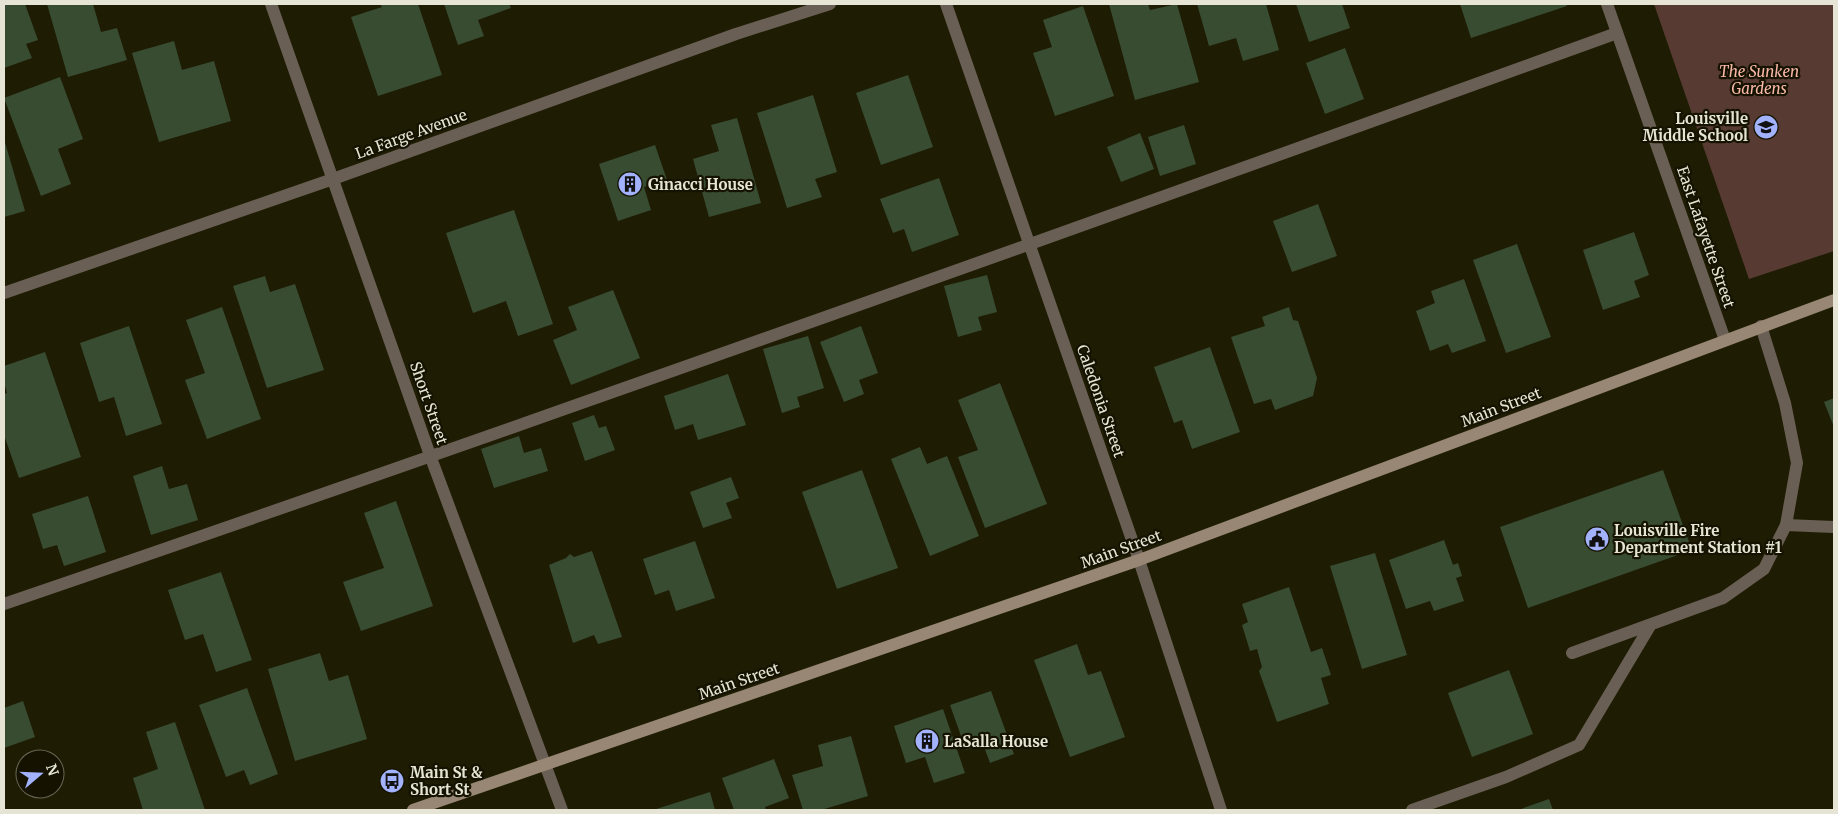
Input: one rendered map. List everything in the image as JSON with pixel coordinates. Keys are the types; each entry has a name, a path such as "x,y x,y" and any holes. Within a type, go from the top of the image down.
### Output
{"street":[{"name":"Short Street","path":"271,4 431,458 562,810"},
{"name":"La Farge Avenue","path":"4,293 333,179 736,34 830,4"},
{"name":"Caledonia Street","path":"946,4 1139,560 1221,810"},
{"name":"East Lafayette Street","path":"1607,4 1725,340"},
{"path":"4,604 431,458 1618,33"},
{"name":"Main Street","path":"413,810 1139,560 1834,300"},
{"path":"1572,653 1723,598 1764,568 1786,525 1797,463 1785,404 1761,326"},
{"path":"1786,525 1834,528"},
{"path":"1412,810 1506,776 1578,745 1650,626"}],"green space":[{"name":"The Sunken Gardens","path":"1654,4 1834,4 1834,251 1749,279"}],"building":[{"path":"4,4 25,4 38,40 26,44 32,58 4,68"},
{"path":"47,4 93,4 101,32 117,28 127,60 68,77"},
{"path":"380,4 418,4 442,75 378,96 351,17 382,7"},
{"path":"444,4 509,4 511,8 478,20 484,36 458,45"},
{"path":"1109,4 1148,4 1150,10 1177,4 1199,82 1135,100"},
{"path":"1197,4 1266,4 1279,50 1243,61 1236,38 1209,46"},
{"path":"1296,4 1342,4 1350,28 1309,42"},
{"path":"1460,4 1566,4 1567,6 1471,38"},
{"path":"1083,6 1114,96 1055,116 1033,53 1052,47 1043,20"},
{"path":"174,41 182,70 214,61 231,121 159,142 132,53"},
{"path":"1345,48 1364,99 1325,114 1306,63"},
{"path":"908,75 933,147 881,165 856,93"},
{"path":"60,77 83,139 58,149 71,184 41,196 4,98"},
{"path":"813,95 837,172 815,179 822,197 787,208 757,113"},
{"path":"737,118 761,203 709,217 693,159 719,151 711,125"},
{"path":"1184,125 1196,164 1160,176 1148,137"},
{"path":"1140,133 1154,169 1121,182 1107,147"},
{"path":"4,139 25,211 4,217"},
{"name":"Ginacci House","path":"655,145 667,180 644,187 651,210 618,221 599,164"},
{"path":"939,178 959,235 912,252 904,229 893,233 880,199"},
{"path":"1318,204 1337,256 1292,272 1273,221"},
{"path":"514,210 553,324 518,336 506,301 473,313 446,233"},
{"path":"1634,232 1649,275 1634,281 1640,297 1603,310 1583,250"},
{"path":"1517,244 1551,337 1506,353 1473,260"},
{"path":"987,275 997,312 978,317 982,330 958,337 944,286"},
{"path":"265,276 270,292 295,284 324,370 267,388 233,286"},
{"path":"1464,279 1486,341 1452,353 1448,344 1430,351 1416,311 1435,303 1431,291"},
{"path":"613,290 640,358 571,385 553,340 577,330 568,307"},
{"path":"222,307 261,419 207,439 185,380 205,373 186,320"},
{"path":"1289,307 1293,320 1298,321 1317,378 1313,396 1275,410 1271,399 1254,404 1231,337 1265,326 1262,317"},
{"path":"129,326 162,424 126,436 114,397 99,402 80,343"},
{"path":"861,326 878,373 859,380 864,394 844,402 820,342"},
{"path":"808,336 824,388 797,397 800,407 782,413 763,349"},
{"path":"1210,347 1240,432 1192,449 1182,420 1174,423 1154,367"},
{"path":"45,352 81,457 19,478 4,435 4,394 7,393 4,382 4,366"},
{"path":"728,374 746,425 698,440 693,424 675,430 664,396"},
{"path":"1000,383 1047,504 985,528 958,457 978,450 958,400"},
{"path":"1834,398 1834,427 1824,402"},
{"path":"594,415 599,428 606,426 615,450 585,461 572,423"},
{"path":"519,436 524,453 541,448 548,471 494,488 481,449"},
{"path":"920,447 927,464 947,456 979,536 930,556 891,459"},
{"path":"162,466 169,489 187,484 198,520 151,535 133,476"},
{"path":"862,470 898,568 837,589 802,492"},
{"path":"1663,470 1692,550 1528,608 1500,527"},
{"path":"731,477 739,498 726,503 732,518 703,528 690,492"},
{"path":"88,496 106,552 64,566 57,545 43,549 32,514"},
{"path":"396,501 433,606 361,631 343,582 384,568 364,513"},
{"path":"1444,540 1453,565 1458,563 1462,576 1456,578 1464,601 1434,611 1430,601 1406,609 1389,560"},
{"path":"695,541 715,598 676,611 669,590 655,595 643,559"},
{"path":"592,551 622,637 598,644 594,635 573,643 549,565 566,558 570,554 574,557"},
{"path":"1375,553 1407,655 1362,669 1330,566"},
{"path":"221,572 252,660 216,672 203,634 185,640 168,590"},
{"path":"1289,587 1311,652 1322,648 1331,675 1321,678 1329,704 1277,722 1259,671 1262,667 1257,649 1250,651 1242,625 1248,622 1242,604"},
{"path":"1077,644 1088,675 1101,671 1125,737 1070,757 1034,660"},
{"path":"320,653 329,681 348,675 367,739 295,761 268,669"},
{"path":"1509,670 1533,734 1472,757 1448,693"},
{"path":"247,688 278,774 250,785 244,770 226,777 199,705"},
{"path":"991,691 1014,754 990,763 983,744 966,750 950,705"},
{"path":"23,701 35,737 4,748 4,708"},
{"name":"LaSalla House","path":"943,709 965,773 934,783 925,757 906,763 894,726"},
{"path":"175,722 205,810 143,810 133,778 158,769 146,732"},
{"path":"851,736 868,796 821,810 803,810 792,775 823,766 818,745"},
{"path":"774,759 789,798 765,807 766,810 734,810 722,778"},
{"path":"710,792 715,810 653,810"},
{"path":"1549,799 1553,810 1518,810"}],"place":[{"name":"Louisville Middle School","path":"1766,127"},
{"name":"Ginacci House","path":"630,184"},
{"name":"Louisville Fire Department Station #1","path":"1597,539"},
{"name":"LaSalla House","path":"927,741"},
{"name":"Main St & Short St","path":"392,781"}]}
